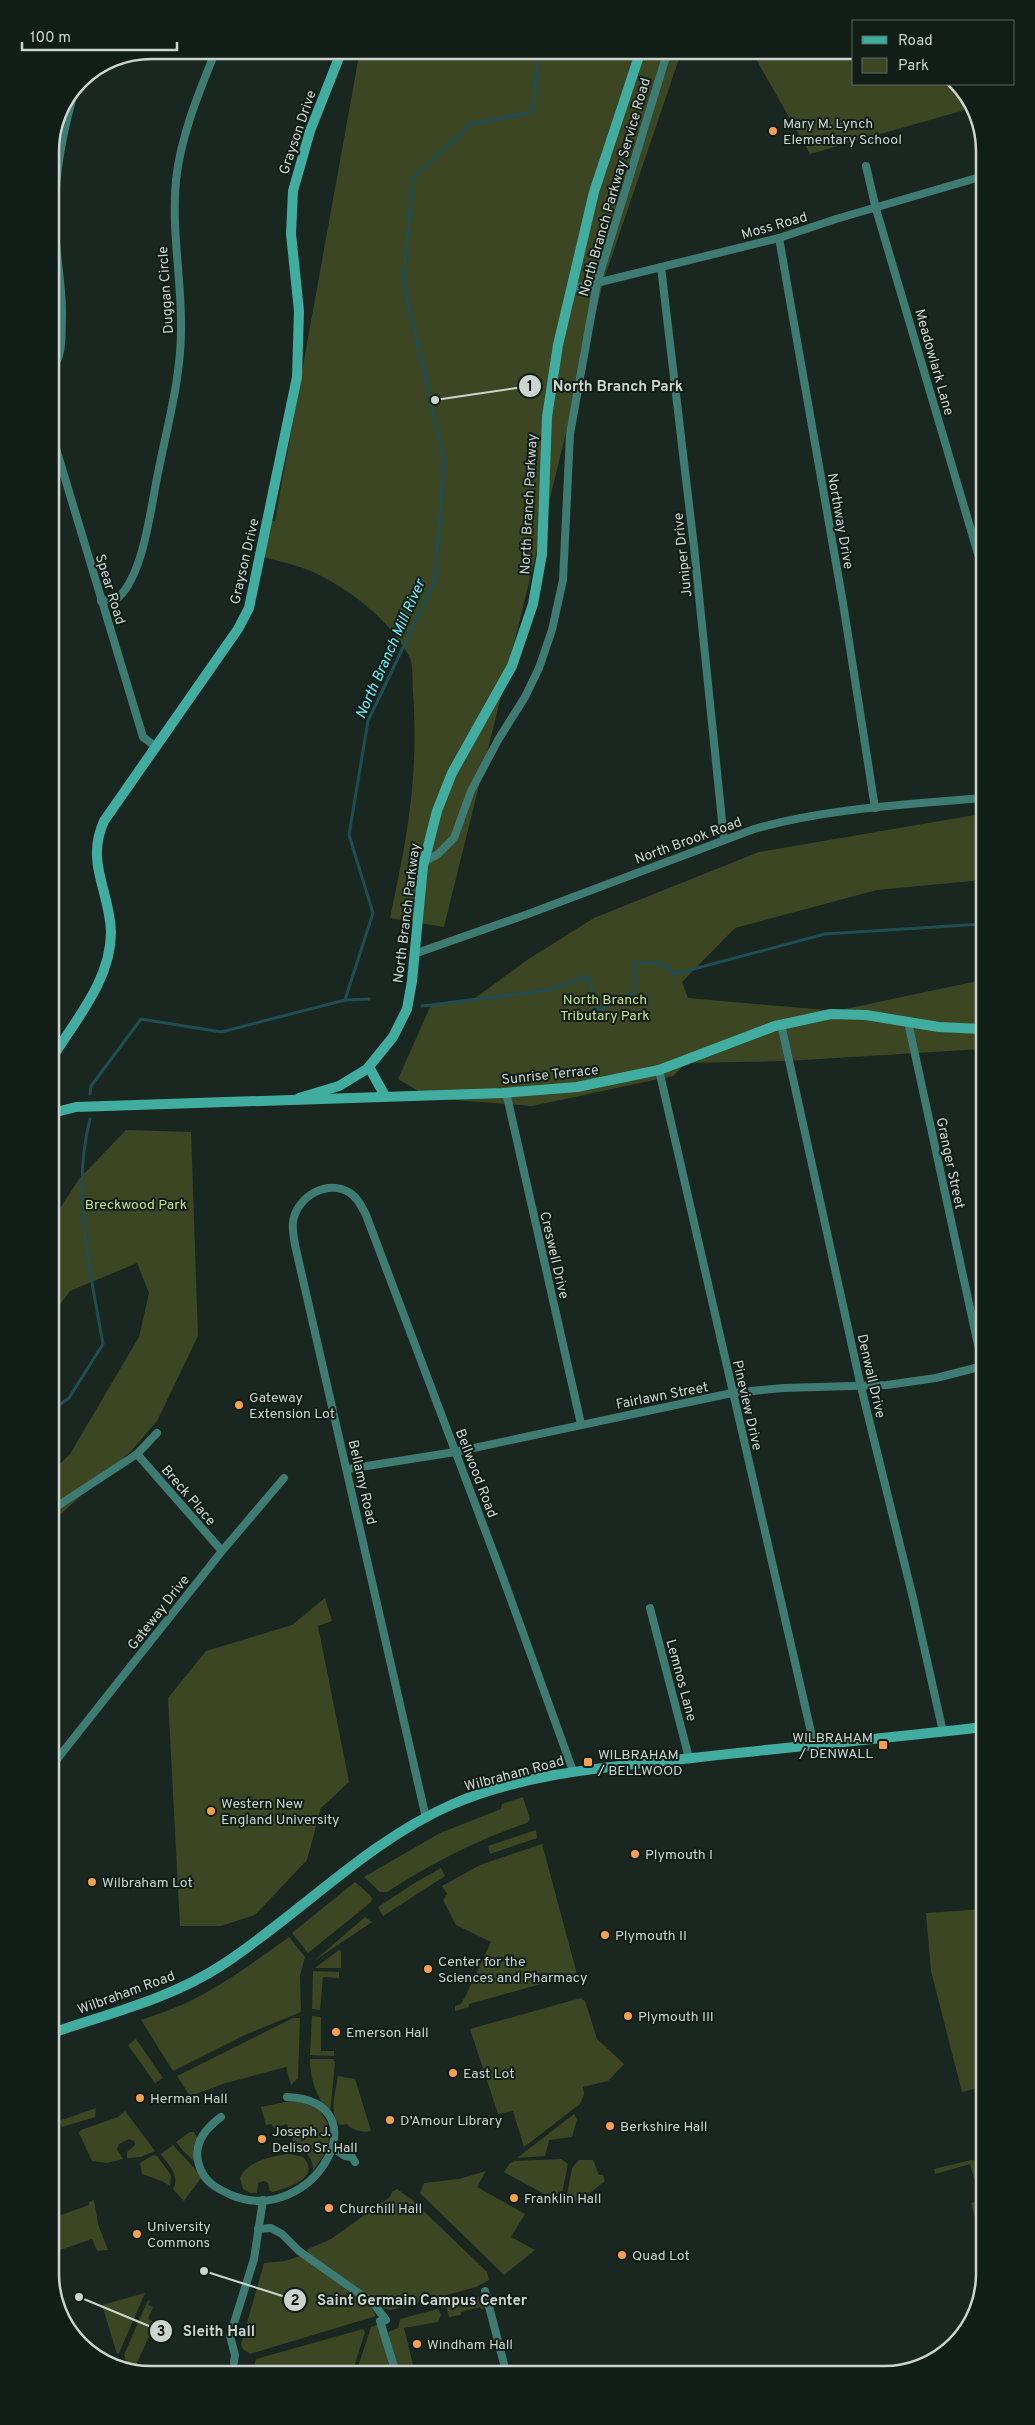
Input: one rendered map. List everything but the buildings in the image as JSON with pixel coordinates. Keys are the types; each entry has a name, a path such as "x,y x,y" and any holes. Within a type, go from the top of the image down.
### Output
{"street":[{"name":"Duggan Circle","path":"101,601 119,597 130,583 145,534 167,432 181,345 181,304 174,230 178,169 192,113 213,59"},
{"name":"Grayson Drive","path":"59,1047 98,986 108,958 110,921 96,861 96,841 101,828 121,794 238,629 249,608 297,377 298,311 291,234 293,191 310,131 338,59"},
{"name":"North Branch Parkway","path":"299,1098 339,1086 369,1067 393,1037 404,1016 409,1000 424,861 444,791 466,746 512,666 533,604 542,554 547,417 558,345 602,164 638,59"},
{"name":"North Branch Parkway Service Road","path":"424,861 437,855 454,838 471,791 498,740 525,697 539,668 552,630 563,580 570,434 597,283 665,59"},
{"path":"59,160 72,103"},
{"name":"Meadowlark Lane","path":"866,166 876,209 976,547"},
{"name":"Moss Road","path":"572,289 779,238 836,219 876,209 976,178"},
{"name":"Northway Drive","path":"779,238 843,603 875,808"},
{"name":"Juniper Drive","path":"661,267 694,547 724,840"},
{"path":"59,275 62,313 59,353"},
{"name":"Spear Road","path":"59,459 143,737 156,747"},
{"name":"North Brook Road","path":"414,954 528,914 724,840 793,819 875,808 976,798"},
{"name":"Sunrise Terrace","path":"76,1108 299,1098 506,1092 577,1087 659,1070 781,1024 839,1014 866,1015 955,1029 976,1029"},
{"name":"Granger Street","path":"908,1022 976,1335"},
{"name":"Denwall Drive","path":"781,1024 861,1387 943,1732"},
{"path":"369,1067 385,1096"},
{"name":"Pineview Drive","path":"659,1070 814,1745"},
{"name":"Creswell Drive","path":"506,1092 581,1424"},
{"path":"59,1108 76,1108"},
{"path":"59,1112 76,1108"},
{"name":"Bellamy Road","path":"347,1191 326,1189 310,1195 298,1208 293,1229 312,1322 348,1469 426,1818"},
{"name":"Bellwood Road","path":"347,1191 355,1197 366,1216 502,1574 573,1771"},
{"name":"Fairlawn Street","path":"348,1469 455,1452 732,1393 790,1388 861,1387 924,1380 976,1369"},
{"path":"59,1505 137,1454 157,1432"},
{"name":"Breck Place","path":"137,1454 222,1551"},
{"name":"Gateway Drive","path":"59,1758 222,1551 284,1478"},
{"name":"Lemnos Lane","path":"650,1608 689,1758"},
{"name":"Wilbraham Road","path":"59,2031 151,2000 220,1966 264,1935 351,1866 426,1818 458,1802 495,1789 573,1771 976,1729"},
{"path":"221,2117 208,2127 201,2137 197,2155 200,2169 209,2182 216,2188 245,2199 263,2200 287,2194 310,2182 320,2171 333,2148 334,2136 332,2123 323,2108 306,2099 287,2097"},
{"path":"333,2148 345,2156 352,2157 355,2162"},
{"path":"234,2362 235,2355 230,2336 254,2259 263,2200"},
{"path":"258,2229 271,2228 282,2234 300,2251 374,2304 383,2320 394,2366"},
{"path":"485,2291 504,2366"}],"green space":[{"path":"358,59 679,59 604,279 444,927 390,918 402,861 413,779 414,723 411,660 391,630 355,597 327,579 306,569 255,555 264,521 275,521"},
{"path":"756,59 852,59 852,85 948,85 967,110 810,154"},
{"name":"North Branch Tributary Park","path":"976,815 976,881 877,890 735,928 682,982 688,998 836,1011 976,981 976,1049 787,1061 686,1063 673,1076 532,1106 430,1098 398,1079 431,1005 474,999 527,960 594,918 759,852"},
{"name":"Breckwood Park","path":"126,1130 191,1132 198,1336 157,1421 131,1451 59,1516 59,1465 70,1454 139,1337 149,1293 137,1263 70,1291 59,1306 59,1210 79,1179"},
{"path":"325,1598 332,1621 318,1626 349,1782 321,1808 307,1860 255,1915 221,1926 180,1926 168,1698 206,1651 292,1625"},
{"path":"523,1797 530,1819 527,1823 455,1853 387,1892 380,1892 364,1877 440,1833 501,1809 502,1804"},
{"path":"536,1830 537,1838 490,1854 488,1846"},
{"path":"542,1844 577,1974 469,2004 469,2007 455,2011 455,2006 461,2004 466,1995 491,1942 456,1925 443,1900 447,1894 442,1886 480,1865"},
{"path":"441,1868 445,1876 383,1916 378,1907"},
{"path":"355,1882 370,1895 372,1899 370,1903 308,1953 292,1933"},
{"path":"976,1910 976,2088 962,2092 931,1971 926,1913"},
{"path":"365,1917 372,1922 314,1961"},
{"path":"289,1937 305,1957 300,1976 301,2012 245,2035 173,2071 141,2020 184,2004 212,1989"},
{"path":"339,1950 341,1951 341,1968 315,1968"},
{"path":"313,1971 339,1972 339,1978 323,1977 320,2010 312,2009"},
{"path":"581,1998 585,2001 597,2039 624,2064 608,2081 583,2087 584,2094 580,2104 524,2147 513,2111 498,2114 470,2029"},
{"path":"312,2016 321,2017 321,2051 334,2051 334,2056 310,2055"},
{"path":"293,2018 300,2018 298,2078 291,2085 286,2067 226,2083 190,2096 177,2076"},
{"path":"136,2039 163,2078 155,2083 128,2045"},
{"path":"310,2059 333,2059 335,2062 330,2114 321,2102 315,2088 311,2074"},
{"path":"338,2076 355,2079 371,2131 362,2132 355,2130 347,2124 340,2125 336,2120 334,2102"},
{"path":"295,2100 318,2108 328,2124 329,2147 313,2171 313,2165 309,2157 291,2142 293,2139 287,2124 273,2128 272,2124 266,2125 261,2107"},
{"path":"96,2108 95,2117 62,2127 59,2121"},
{"path":"125,2111 155,2151 141,2157 127,2158 127,2152 135,2145 134,2141 129,2139 119,2144 117,2149 123,2159 107,2163 92,2161 79,2133 81,2130 118,2117"},
{"path":"574,2114 577,2119 572,2137 549,2140 545,2156 517,2158"},
{"path":"190,2132 194,2132 197,2137 193,2149 194,2161 176,2142"},
{"path":"173,2145 192,2165 201,2178 184,2201 173,2189 175,2175 161,2154"},
{"path":"289,2154 303,2157 308,2164 306,2176 300,2181 273,2192 270,2191 268,2183 264,2181 258,2183 257,2193 250,2193 243,2189 240,2178 248,2167 261,2160"},
{"path":"153,2155 157,2156 171,2175 170,2186 142,2174 140,2163"},
{"path":"561,2159 568,2164 561,2198 548,2196 504,2172 510,2163 515,2161"},
{"path":"579,2160 593,2160 599,2175 603,2175 605,2181 577,2203 572,2197 566,2200 572,2168"},
{"path":"976,2160 976,2186 970,2164 935,2174 934,2169"},
{"path":"486,2171 477,2187 525,2214 511,2237 535,2250 504,2275 420,2193 424,2183 459,2179"},
{"path":"397,2189 411,2199 487,2272 489,2280 476,2287 391,2310 385,2309 307,2253 308,2249 331,2239 390,2197 392,2192"},
{"path":"94,2200 98,2224 108,2250 97,2251 92,2239 59,2250 59,2216 89,2205 89,2202"},
{"path":"976,2201 976,2221 971,2203"},
{"path":"300,2256 371,2307 376,2316 250,2354 243,2349 241,2344 264,2263 285,2261"},
{"path":"145,2293 119,2353 117,2354 102,2305"},
{"path":"485,2295 489,2307 481,2309 480,2307 461,2312 461,2315 449,2317 446,2306"},
{"path":"148,2300 150,2301 148,2305 153,2307 148,2319 155,2323 136,2365 126,2361 124,2355"},
{"path":"438,2309 441,2315 438,2322 404,2328 413,2366 396,2366 388,2332 398,2328 400,2319"},
{"path":"379,2324 391,2366 358,2366 371,2327"},
{"path":"363,2329 365,2332 354,2366 254,2366 256,2359"}],"waterway":[{"name":"North Branch Mill River","path":"90,1094 91,1086 141,1019 221,1032 345,1000 373,913 349,835 368,721 435,580 444,460 403,281 413,178 471,124 533,112 537,59"},
{"path":"422,1006 549,990 588,976 597,1011 635,992 634,963 660,963 675,974 825,934 976,924"},
{"path":"345,1000 369,999"},
{"name":"North Branch Mill River","path":"59,1405 69,1398 103,1344 88,1260 82,1203 82,1175 90,1119"}],"place":[{"name":"Mary M. Lynch Elementary School","path":"773,131"},
{"name":"North Branch Park","path":"435,400"},
{"name":"Gateway Extension Lot","path":"239,1405"},
{"name":"WILBRAHAM / DENWALL","path":"883,1745"},
{"name":"WILBRAHAM / BELLWOOD","path":"588,1762"},
{"name":"Western New England University","path":"211,1811"},
{"name":"Plymouth I","path":"635,1854"},
{"name":"Wilbraham Lot","path":"92,1882"},
{"name":"Plymouth II","path":"605,1935"},
{"name":"Center for the Sciences and Pharmacy","path":"428,1969"},
{"name":"Plymouth III","path":"628,2016"},
{"name":"Emerson Hall","path":"336,2032"},
{"name":"East Lot","path":"453,2073"},
{"name":"Herman Hall","path":"140,2098"},
{"name":"D’Amour Library","path":"390,2120"},
{"name":"Berkshire Hall","path":"610,2126"},
{"name":"Joseph J. Deliso Sr. Hall","path":"262,2139"},
{"name":"Franklin Hall","path":"514,2198"},
{"name":"Churchill Hall","path":"329,2208"},
{"name":"University Commons","path":"137,2234"},
{"name":"Quad Lot","path":"622,2255"},
{"name":"Saint Germain Campus Center","path":"204,2271"},
{"name":"Sleith Hall","path":"79,2297"},
{"name":"Windham Hall","path":"417,2344"}]}
